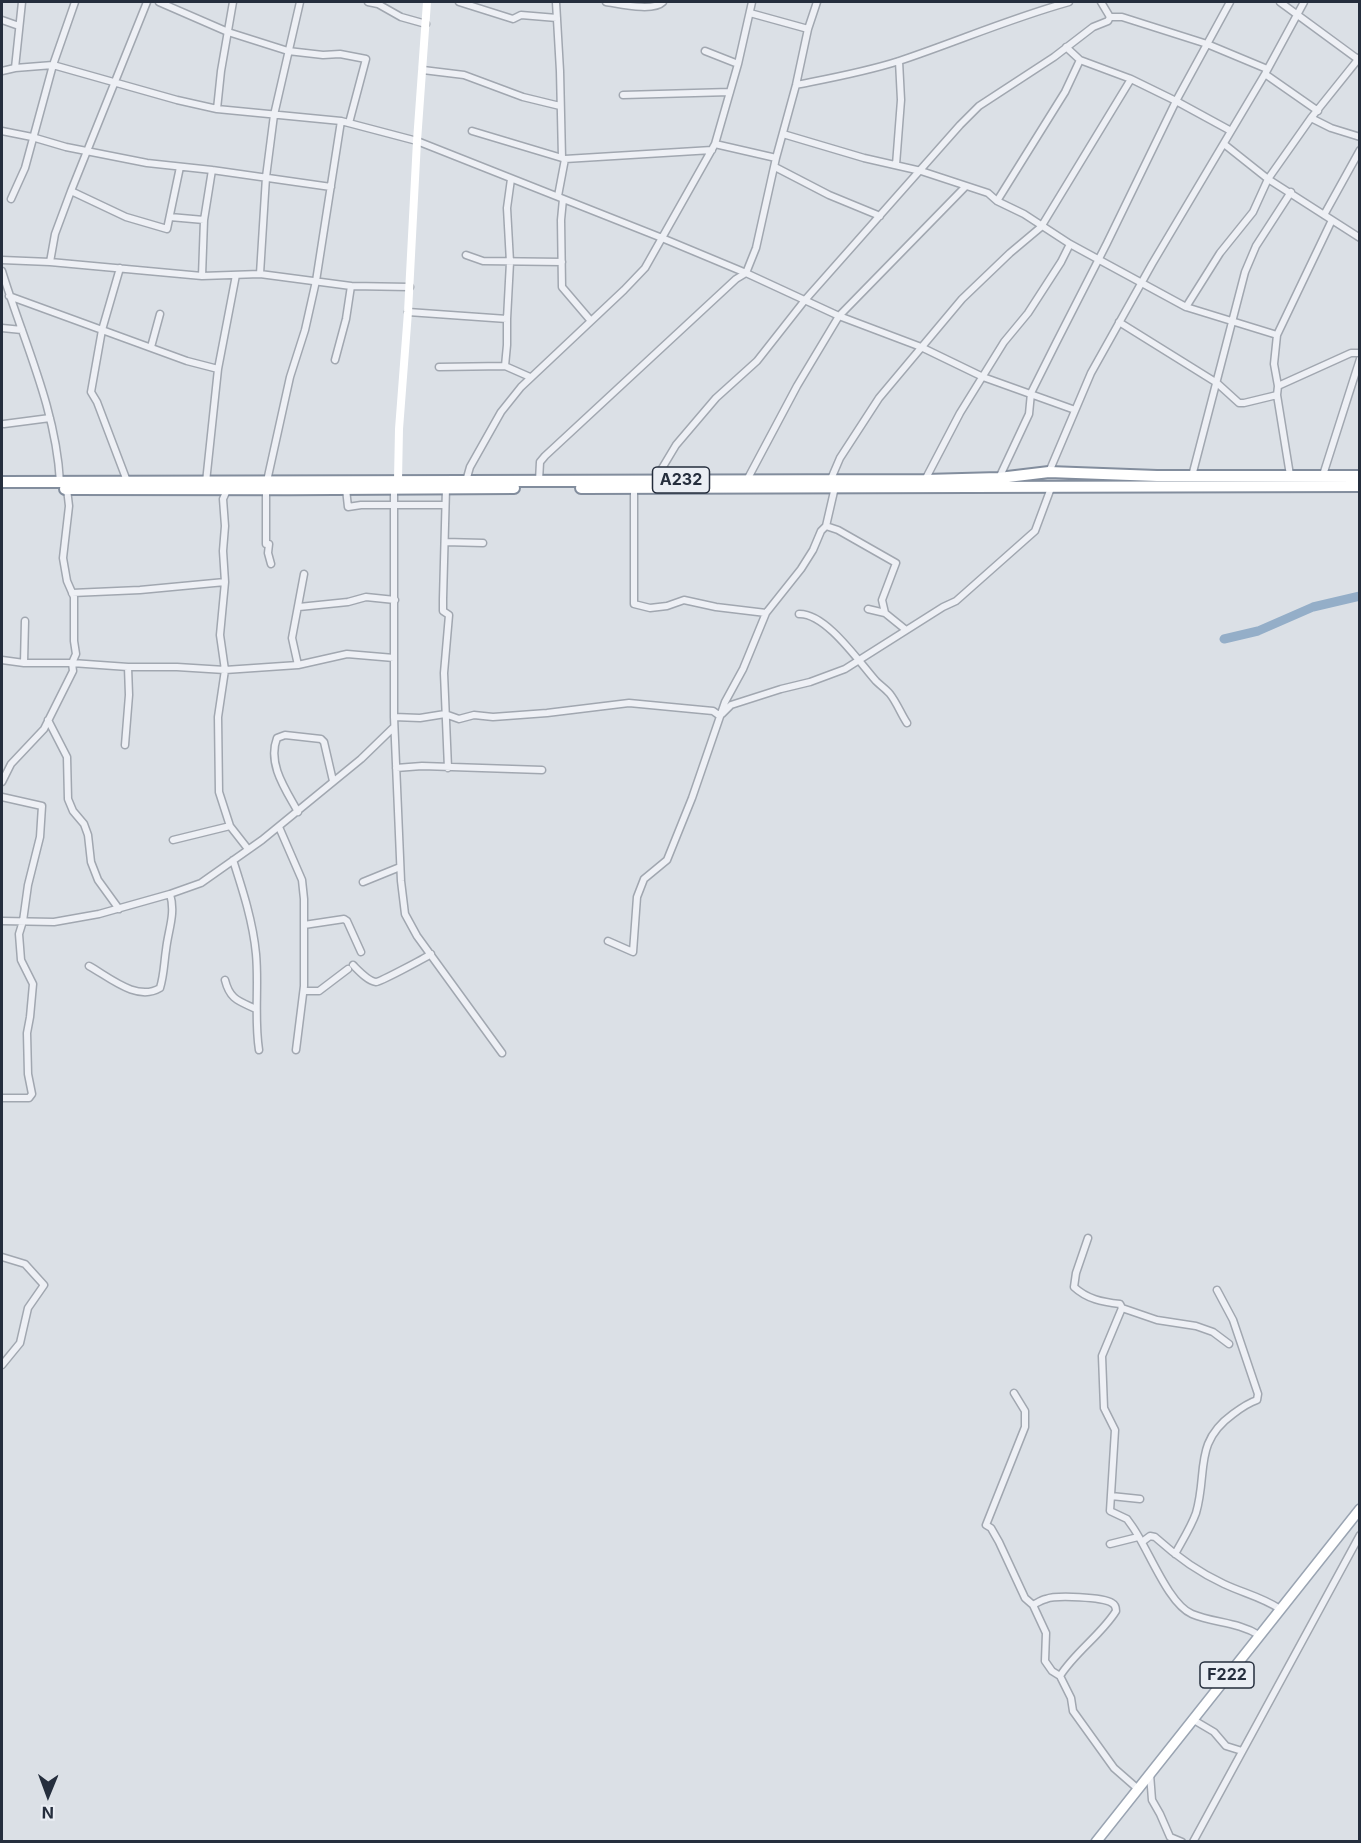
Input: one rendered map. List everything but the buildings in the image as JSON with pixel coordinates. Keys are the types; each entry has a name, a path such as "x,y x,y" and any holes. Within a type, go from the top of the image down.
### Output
{"highway":[{"name":"A232","path":"854,484 999,478 1049,472 1157,482 1359,486"},
{"name":"A232","path":"2,488 128,482 206,482 346,489 396,484 446,488 655,480 747,480 1051,488 1157,482 1192,476 1359,476"},
{"name":"A232","path":"2,482 227,490 266,485 466,481 539,481 634,488 833,483"}],"main road":[{"name":"F222","path":"1096,1842 1359,1509"}],"street":[{"path":"15,68 22,2"},
{"path":"11,200 25,168 53,64 75,2"},
{"path":"50,262 55,234 71,191 147,2"},
{"path":"159,2 228,32 288,51 323,56 340,54 366,58 345,122 331,188 316,281 305,330 290,377 266,485 267,544 271,564"},
{"path":"217,109 233,2"},
{"path":"260,274 266,177 274,115 300,2"},
{"path":"368,2 378,4 401,17 426,24"},
{"path":"428,2 394,505 394,727 400,867 405,914 417,936 502,1053"},
{"path":"459,2 513,20 521,15 557,18"},
{"path":"556,2 563,159 562,287 591,321"},
{"path":"606,2 648,7 660,5 663,2"},
{"path":"466,481 470,467 501,412 530,377 645,268 713,147 738,64 752,2"},
{"path":"539,481 540,462 545,456 736,279 746,273 756,248 776,158 796,85 808,29 817,2"},
{"path":"796,85 864,72 990,26 1069,2"},
{"path":"1101,2 1110,17"},
{"path":"999,478 1029,414 1031,393 1176,101 1230,2"},
{"path":"1186,307 1220,253 1253,212 1268,179 1311,118 1359,59 1280,2"},
{"path":"1049,472 1091,373 1266,72 1304,2"},
{"path":"750,13 808,29"},
{"path":"1110,17 1122,17 1206,44 1266,72 1318,111"},
{"path":"655,480 676,445 716,398 757,361 805,300 960,125 979,106 1054,57 1093,27 1108,21 1110,17"},
{"path":"2,20 18,26"},
{"path":"1066,47 1080,60 1131,79 1231,131"},
{"path":"705,51 738,64"},
{"path":"997,201 1065,93 1080,60"},
{"path":"896,165 901,100 899,61"},
{"path":"2,71 53,64 177,100 217,109 345,122 417,141 746,273 839,316 921,347 983,377 1075,410"},
{"path":"423,70 464,75 523,98 560,106"},
{"path":"609,941 633,952 637,897 644,879 667,860 692,798 720,716 728,703 766,613 801,569 826,526 833,483 840,458 879,398 962,299 1041,227 1131,79"},
{"path":"623,95 730,92"},
{"path":"1311,118 1330,128 1359,137"},
{"path":"2,131 147,163 266,177 331,188"},
{"path":"472,131 563,159 713,147 776,158"},
{"path":"783,134 864,158 921,171 988,193 997,201 1024,214 1070,244 1186,307 1277,335"},
{"path":"1224,144 1268,179 1359,238"},
{"path":"1324,215 1359,150"},
{"path":"71,191 126,217 167,230 180,167"},
{"path":"775,167 829,195 880,216"},
{"path":"202,276 204,220 212,170"},
{"path":"505,366 510,262 507,208 511,179"},
{"path":"747,480 797,386 839,316 966,186"},
{"path":"1192,476 1245,272 1256,246 1290,192"},
{"path":"170,217 204,220"},
{"path":"1290,475 1274,364 1277,335 1332,220"},
{"path":"925,480 960,413 1004,342 1028,313 1062,262 1070,244"},
{"path":"466,255 483,261 561,262"},
{"path":"2,260 50,262 202,276 260,274 351,286 410,287"},
{"path":"120,268 102,330 91,392 128,482"},
{"path":"2,271 21,330 36,365 69,506 63,558 67,581 72,593 76,654 72,663 73,671 44,729 11,764 2,782"},
{"path":"206,482 218,369 236,275"},
{"path":"335,360 346,319 351,286"},
{"path":"9,296 187,361 218,369"},
{"path":"408,312 507,319"},
{"path":"151,347 160,314"},
{"path":"1119,322 1217,383 1239,403 1277,395"},
{"path":"2,328 21,330"},
{"path":"1278,386 1351,353 1359,353"},
{"path":"1323,475 1359,359"},
{"path":"439,367 505,366 530,377"},
{"path":"4,424 50,418"},
{"path":"446,488 444,610 449,615 449,624 444,674 448,768"},
{"path":"634,488 634,604 650,608 667,606 684,600 716,607 766,613"},
{"path":"728,703 816,680 845,669 956,601 1035,531 1051,488"},
{"path":"346,489 348,507 361,505 444,506"},
{"path":"227,490 223,499 225,582 220,635 225,670 218,717 219,792 230,826 248,849"},
{"path":"826,526 838,530 896,563 882,600 885,613"},
{"path":"445,542 483,543"},
{"path":"298,665 292,638 304,574"},
{"path":"72,593 140,590 225,582"},
{"path":"298,607 348,602 366,597 395,600"},
{"path":"868,609 885,613 906,630"},
{"path":"799,614 806,614 832,631 889,692 907,723"},
{"path":"24,663 25,621"},
{"path":"2,660 128,668 177,667 225,670 298,665 347,654 394,658"},
{"path":"125,745 129,695 128,668"},
{"path":"394,717 420,718 445,714 459,719 474,715 493,717 629,703 713,711 720,716"},
{"path":"48,720 67,757 68,799 72,811 84,825 88,835 91,862 98,880 118,909"},
{"path":"2,921 54,922 118,909 201,883 298,812 361,759 394,727"},
{"path":"298,812 278,775 274,744 277,738 285,735 321,739 324,742 333,781"},
{"path":"396,768 422,766 542,770"},
{"path":"2,797 42,807 40,837 19,934 23,966 33,984 27,1033 28,1074 32,1094 29,1098 2,1098"},
{"path":"173,840 230,826"},
{"path":"279,827 302,880 304,991 296,1050"},
{"path":"233,860 246,901 256,953 256,1009 260,1050"},
{"path":"363,882 400,867"},
{"path":"89,966 129,988 144,993 160,988 173,916 170,894"},
{"path":"304,925 344,919 361,952"},
{"path":"304,991 318,991 351,967 374,982 380,982 431,954"},
{"path":"225,980 232,997 256,1009"},
{"path":"1088,1238 1076,1273 1074,1287 1083,1295 1101,1302 1120,1304 1122,1308 1157,1320 1196,1326 1213,1332 1229,1344"},
{"path":"2,1257 25,1264 44,1285 28,1308 20,1343 3,1362"},
{"path":"1175,1554 1195,1516 1202,1483 1203,1460 1209,1438 1226,1419 1248,1403 1257,1400 1258,1394 1233,1320 1218,1290"},
{"path":"1122,1308 1102,1356 1104,1408 1115,1430 1110,1511 1127,1520 1136,1530 1169,1593 1181,1607 1193,1615 1244,1627 1259,1635"},
{"path":"1014,1393 1025,1412 1025,1427 986,1525 991,1528 999,1542 1025,1598 1033,1605 1046,1633 1045,1661 1052,1671 1060,1676 1071,1698 1073,1710 1114,1768 1138,1789"},
{"path":"1111,1496 1140,1499"},
{"path":"1110,1544 1153,1536 1204,1574 1263,1599 1280,1609"},
{"path":"1193,1842 1359,1536"},
{"path":"1033,1605 1047,1598 1062,1597 1099,1600 1113,1603 1115,1606 1116,1611 1112,1619 1060,1676"},
{"path":"1192,1719 1214,1732 1226,1746 1242,1751"},
{"path":"1150,1773 1150,1792 1154,1806 1170,1837 1182,1842"}],"waterway":[{"path":"1224,639 1258,631 1313,607 1360,596"}]}
